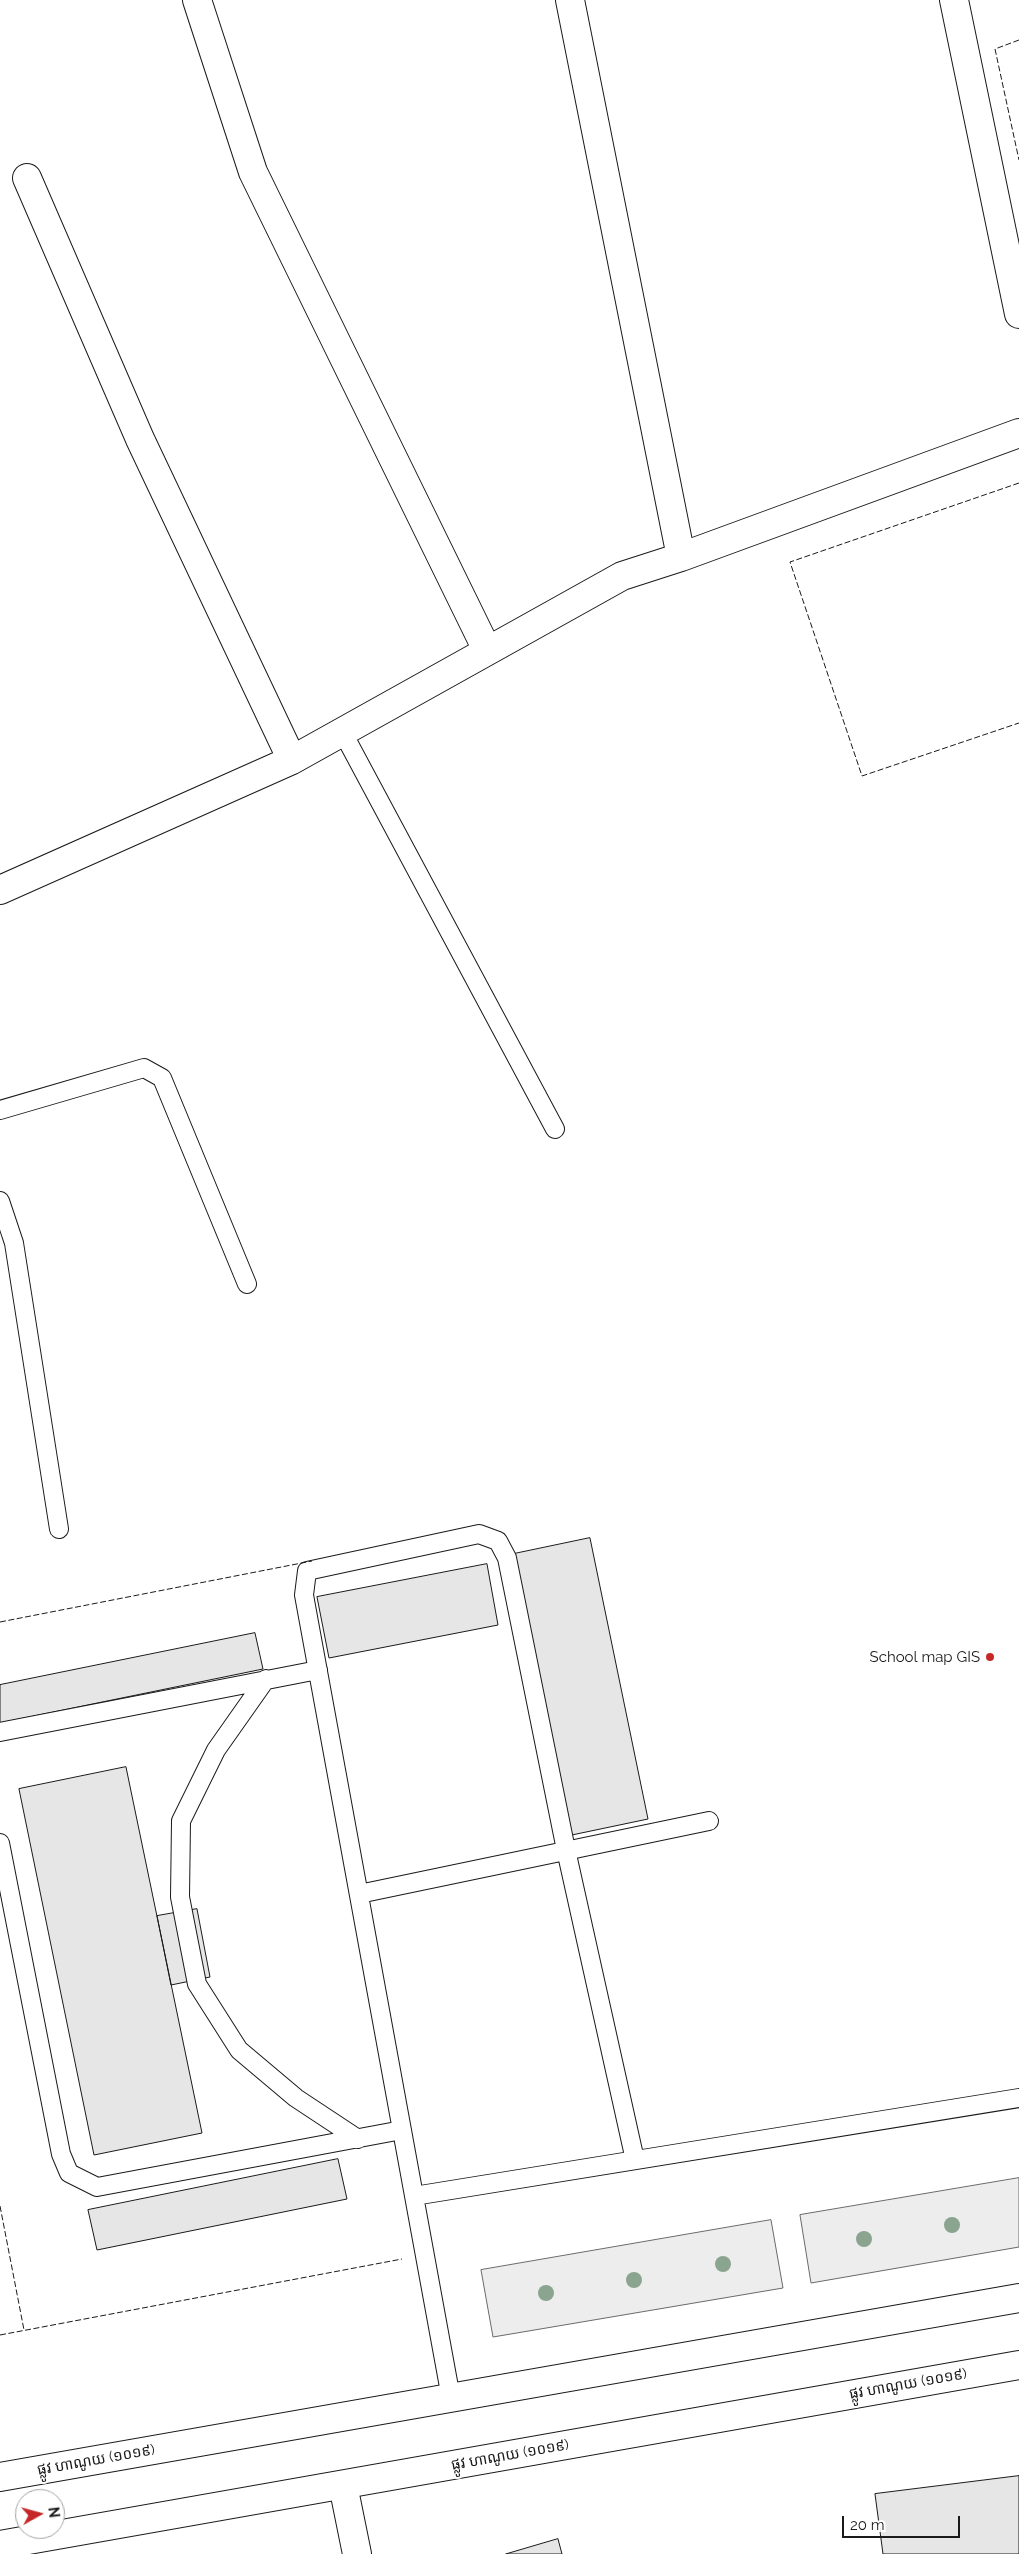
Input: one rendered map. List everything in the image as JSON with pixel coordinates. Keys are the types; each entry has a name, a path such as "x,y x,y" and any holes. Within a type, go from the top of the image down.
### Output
{"street":[{"path":"197,0 253,172 487,650"},
{"path":"570,0 681,557"},
{"path":"954,0 1019,314"},
{"path":"27,178 140,439 292,760"},
{"path":"0,890 292,760 622,576 681,557 1019,433"},
{"name":"ផ្លូវ ហាណូយ (១០១៩)","path":"0,2477 1019,2298"},
{"name":"ផ្លូវ ហាណូយ (១០១៩)","path":"0,2545 1019,2365"},
{"path":"343,2484 357,2554"}],"lane":[{"path":"342,731 554,1129"},
{"path":"0,1110 144,1068 162,1078 247,1284"},
{"path":"0,1201 14,1243 59,1529"},
{"path":"451,2398 304,1595 308,1571 480,1534 498,1540 507,1558 566,1850 635,2160"},
{"path":"0,1732 318,1670"},
{"path":"266,1679 216,1750 181,1821 180,1897 197,1984 239,2050 296,2098 358,2139"},
{"path":"359,1894 709,1822"},
{"path":"0,1843 61,2154 69,2173 97,2187 402,2130"},
{"path":"414,2196 1019,2098"}],"shaded area":[{"path":"1019,2178 1019,2247 811,2283 800,2215"},
{"path":"771,2220 783,2288 493,2337 481,2270"}],"building":[{"path":"590,1538 648,1819 567,1836 509,1555"},
{"path":"487,1564 498,1625 329,1658 317,1597"},
{"path":"255,1633 263,1669 0,1723 0,1685"},
{"path":"126,1767 202,2133 94,2155 19,1789"},
{"path":"197,1909 210,1977 171,1985 157,1916"},
{"path":"338,2159 347,2199 97,2250 88,2210"},
{"path":"1019,2476 1019,2554 883,2554 875,2494"},
{"path":"558,2539 562,2554 506,2554"}],"fence":[{"path":"1019,40 995,49 1019,160"},
{"path":"1019,483 790,562 862,776 1019,723"},
{"path":"0,1622 312,1561"},
{"path":"0,2206 24,2330"},
{"path":"0,2335 402,2259"}],"place":[{"name":"School map GIS","path":"990,1657"}]}
